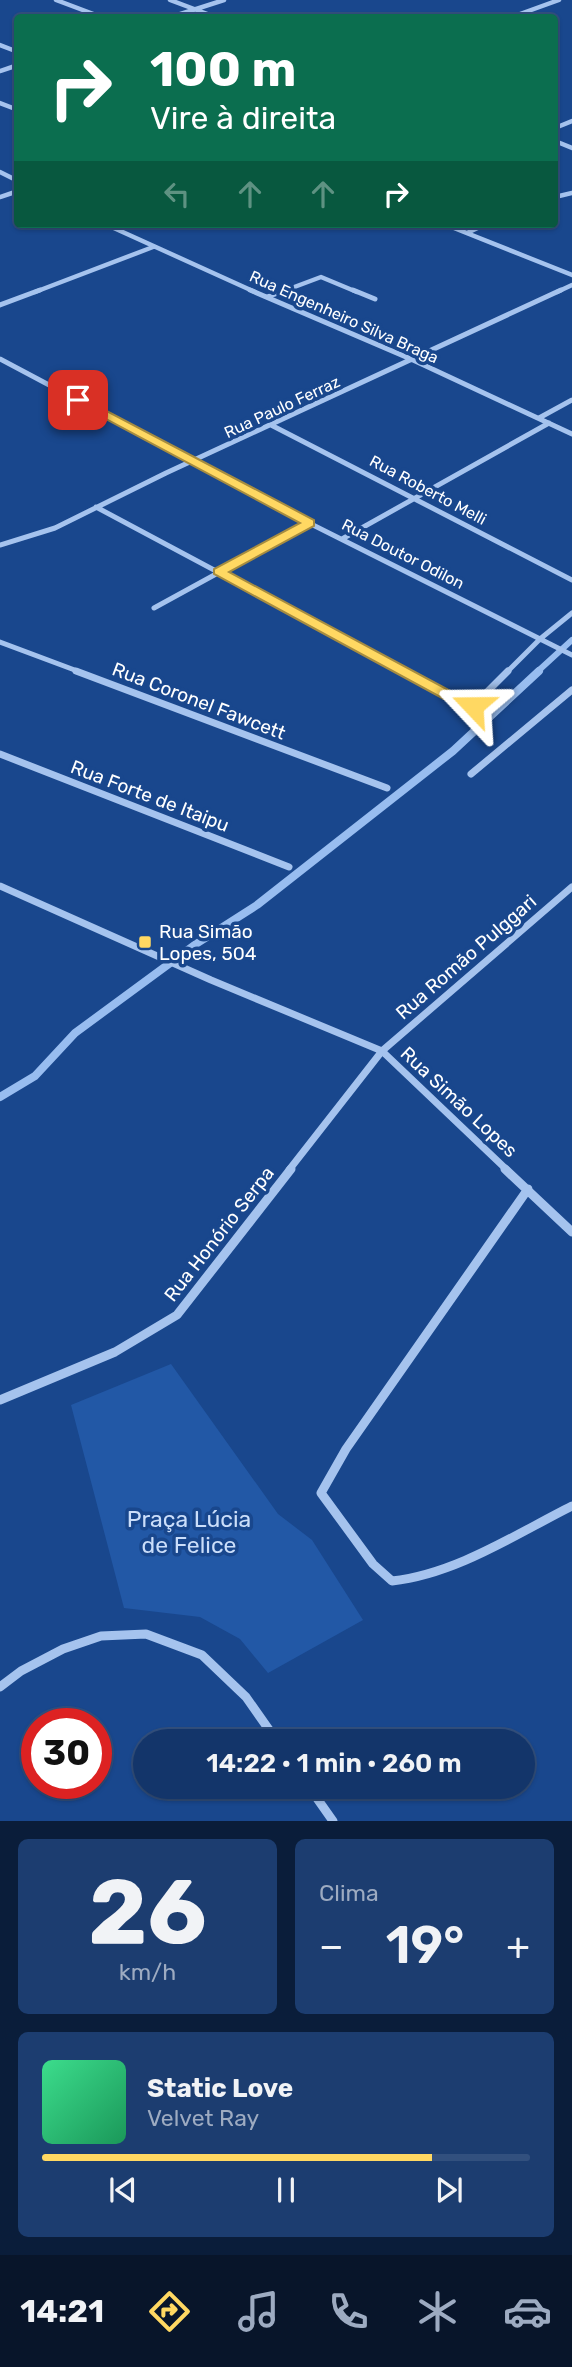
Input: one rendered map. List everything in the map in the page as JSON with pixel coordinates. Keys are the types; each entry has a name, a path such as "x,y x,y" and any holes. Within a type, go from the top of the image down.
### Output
{"street":[{"path":"56,0 93,14"},
{"path":"170,0 208,14"},
{"path":"180,14 224,0"},
{"path":"520,14 558,0"},
{"name":"Rua Engenheiro Silva Braga","path":"113,228 413,360 572,434"},
{"path":"454,228 572,275"},
{"path":"467,233 478,228"},
{"path":"0,305 153,247"},
{"path":"267,297 321,277 374,299"},
{"name":"Rua Paulo Ferraz","path":"0,545 55,528 192,461 572,285"},
{"name":"Rua Doutor Odilon","path":"0,359 309,523 572,655"},
{"path":"539,418 572,401"},
{"path":"342,539 549,423"},
{"name":"Rua Roberto Melli","path":"271,425 572,580"},
{"path":"96,507 449,696 473,706 540,639 572,613"},
{"path":"153,608 309,523"},
{"name":"Rua Coronel Fawcett","path":"1,644 387,788"},
{"path":"471,774 572,690"},
{"name":"Rua Forte de Itaipu","path":"0,754 289,867"},
{"name":"Rua Simão Lopes","path":"0,886 155,956 382,1051 572,1232"},
{"name":"Rua Romão Pulggari","path":"382,1051 572,887"},
{"name":"Rua Honório Serpa","path":"0,1400 124,1346 161,1327 177,1315 382,1051"},
{"path":"528,1189 346,1449 321,1493 384,1577 398,1582 459,1561 572,1506"},
{"path":"0,1687 21,1671 42,1660 101,1636 146,1634 202,1655 246,1697 269,1729"},
{"path":"317,1799 333,1821"}],"green space":[{"name":"Praça Lúcia de Felice","path":"171,1364 278,1514 312,1540 363,1620 268,1673 240,1639 200,1617 124,1608 71,1405"}],"waterway":[{"path":"537,672 572,640"},
{"path":"0,1097 35,1076 75,1033 196,944 257,905 453,751 539,671"}],"place":[{"name":"Rua Simão Lopes, 504","path":"145,942"}],"route":[{"path":"78,400 309,523 219,572 449,696 473,706"}]}
